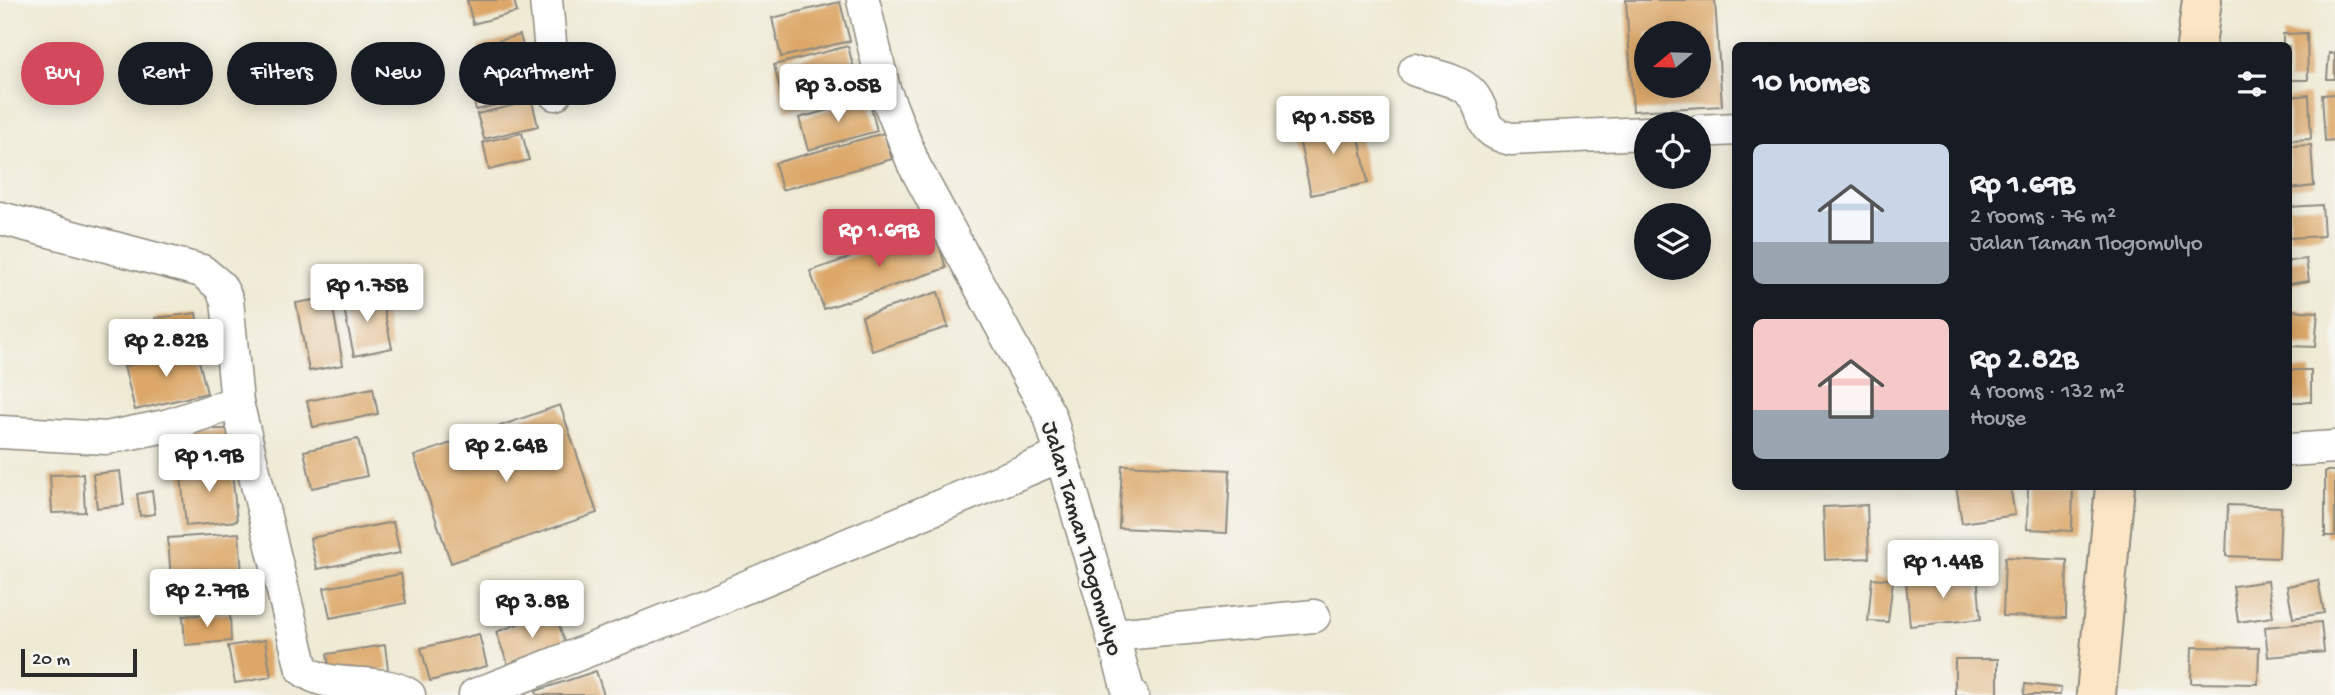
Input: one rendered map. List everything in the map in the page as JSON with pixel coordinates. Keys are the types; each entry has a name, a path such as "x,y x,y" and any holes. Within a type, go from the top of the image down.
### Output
{"street":[{"path":"546,0 550,42"},
{"name":"Jalan Taman Tlogomulyo","path":"863,0 884,89 914,165 1050,416 1128,690 1132,695"},
{"path":"2197,42 2202,0"},
{"path":"1415,70 1462,86 1472,94 1489,130 1498,136 1511,139 1634,134"},
{"path":"1711,130 1732,129"},
{"path":"0,218 202,271 220,286 227,300 237,402 302,669 312,677 385,686 409,695"},
{"path":"0,432 107,438 166,426 237,402"},
{"path":"2292,450 2335,447"},
{"path":"475,695 691,610 1060,456"},
{"path":"2096,695 2115,490"},
{"path":"1113,635 1314,616"}],"building":[{"path":"467,0 514,0 517,12 473,24"},
{"path":"1626,0 1715,0 1722,106 1633,111"},
{"path":"840,2 850,41 781,57 772,18"},
{"path":"2307,33 2308,80 2292,80 2292,42 2283,42 2283,34"},
{"path":"520,35 522,42 493,42"},
{"path":"848,46 860,93 785,111 774,65"},
{"path":"2329,53 2335,54 2335,79 2327,79"},
{"path":"2335,94 2335,140 2325,141 2322,95"},
{"path":"2309,95 2311,139 2292,140 2292,97"},
{"path":"869,99 877,131 808,150 799,118"},
{"path":"475,105 497,105 476,110"},
{"path":"515,105 533,105 538,126 484,139 477,114"},
{"path":"1355,117 1368,183 1311,195 1297,129"},
{"path":"522,133 529,160 489,170 483,142"},
{"path":"884,133 892,159 782,190 775,163"},
{"path":"2311,145 2314,186 2292,189 2292,146"},
{"path":"2322,205 2324,236 2292,238 2292,207"},
{"path":"934,229 946,268 824,309 810,271"},
{"path":"2306,259 2309,281 2292,284 2292,261"},
{"path":"380,291 392,348 354,356 342,299"},
{"path":"938,292 948,327 872,351 862,316"},
{"path":"331,297 343,365 309,371 296,303"},
{"path":"2292,310 2318,312 2315,347 2292,346"},
{"path":"196,313 200,339 159,345 155,318"},
{"path":"196,349 207,393 135,410 124,366"},
{"path":"2292,370 2311,370 2311,402 2292,402"},
{"path":"373,388 378,414 313,427 307,401"},
{"path":"560,405 597,513 451,563 414,456"},
{"path":"180,429 232,429 232,450 179,450"},
{"path":"358,439 367,476 312,488 304,451"},
{"path":"231,461 237,521 186,526 180,466"},
{"path":"1122,465 1230,470 1227,533 1119,528"},
{"path":"120,471 124,505 97,508 93,474"},
{"path":"2325,471 2335,471 2335,536 2325,536"},
{"path":"83,474 85,512 52,513 50,475"},
{"path":"1957,490 2011,490 2015,515 1962,523"},
{"path":"2028,490 2073,490 2072,531 2027,529"},
{"path":"152,491 155,514 140,516 137,494"},
{"path":"1867,505 1869,558 1825,560 1823,507"},
{"path":"2228,505 2281,507 2279,558 2226,556"},
{"path":"393,522 400,553 317,569 310,538"},
{"path":"239,533 244,603 173,608 168,538"},
{"path":"2005,557 2067,560 2066,618 2003,616"},
{"path":"401,574 406,603 330,618 324,588"},
{"path":"1977,574 1981,619 1910,626 1906,581"},
{"path":"1872,578 1893,580 1888,622 1868,621"},
{"path":"2318,580 2324,613 2293,618 2287,586"},
{"path":"2268,581 2273,617 2238,622 2233,586"},
{"path":"554,611 567,648 510,670 496,632"},
{"path":"230,613 231,641 185,645 183,616"},
{"path":"2321,622 2324,652 2268,657 2265,627"},
{"path":"479,634 487,666 430,681 421,648"},
{"path":"265,640 271,677 235,683 228,646"},
{"path":"385,645 388,670 331,679 327,654"},
{"path":"2192,647 2259,648 2258,684 2191,683"},
{"path":"1955,659 1998,659 1998,695 1955,695"},
{"path":"596,671 604,695 537,695 536,691"},
{"path":"2025,684 2061,688 2060,695 2024,695"}]}
